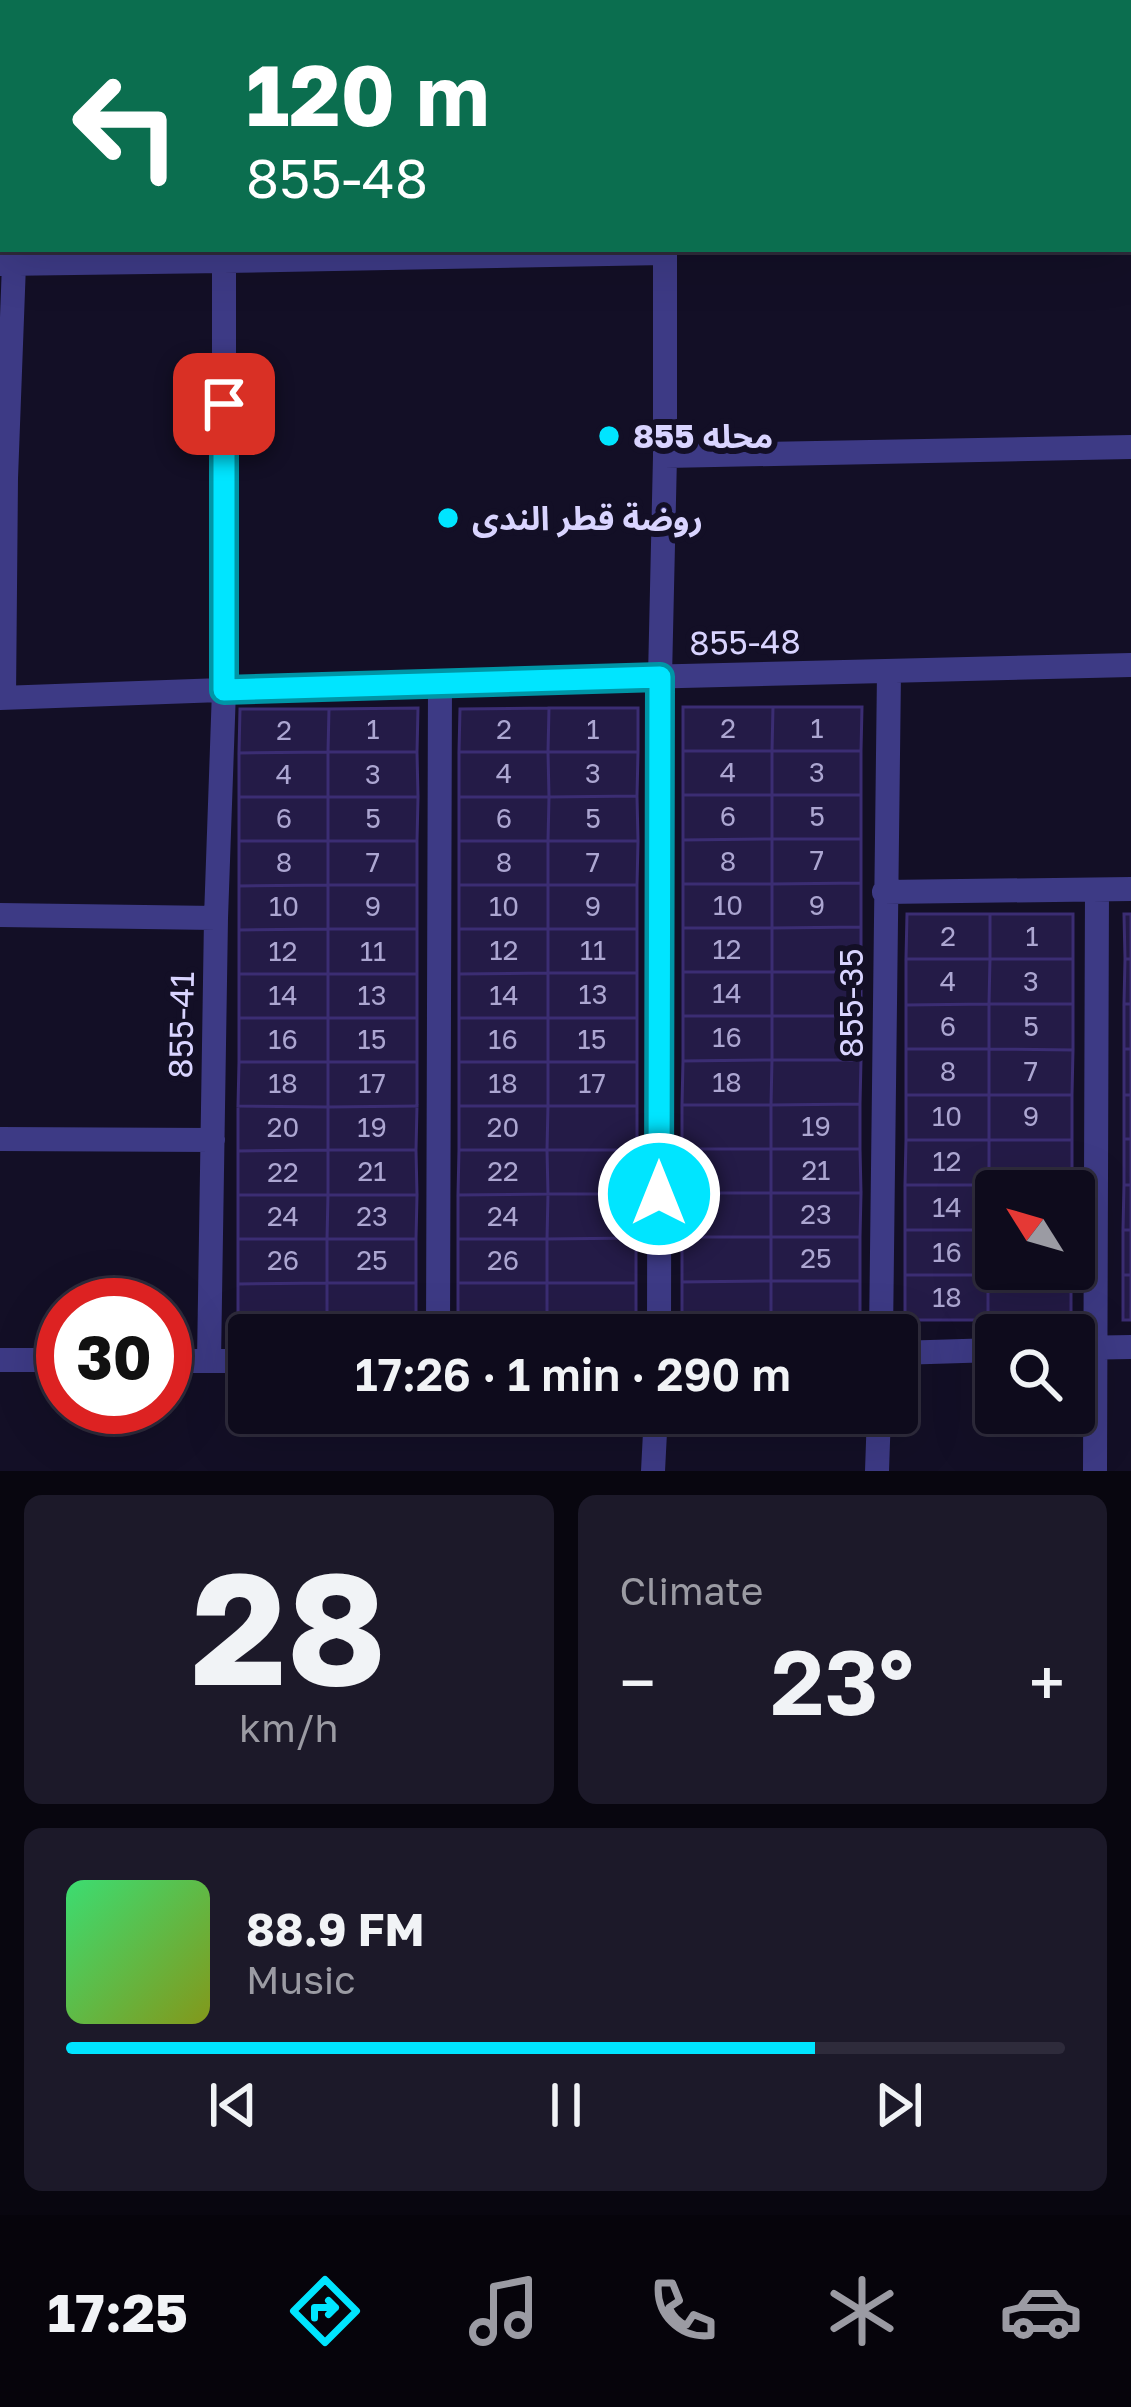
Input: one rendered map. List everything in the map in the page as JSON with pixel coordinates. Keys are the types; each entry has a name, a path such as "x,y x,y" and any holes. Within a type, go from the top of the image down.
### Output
{"street":[{"path":"2,698 7,264 665,253 659,1314"},
{"name":"855-41","path":"209,1361 224,690 224,260"},
{"path":"665,456 1131,447"},
{"name":"855-48","path":"2,698 1131,665"},
{"name":"855-35","path":"881,1314 889,672"},
{"path":"438,1314 440,682"},
{"path":"1087,1314 1097,890"},
{"path":"884,892 1131,890"},
{"path":"0,915 216,918"},
{"path":"0,1139 213,1140"},
{"path":"1095,1347 1131,1347"},
{"path":"918,1352 975,1351"},
{"path":"0,1360 36,1360"},
{"path":"192,1361 228,1361"},
{"path":"653,1471 655,1434"},
{"path":"877,1471 878,1434"},
{"path":"1092,1434 1095,1471"}],"building":[{"path":"683,707 773,707 772,751 683,751"},
{"path":"773,707 862,707 861,751 772,751"},
{"path":"418,708 417,752 328,752 329,709"},
{"path":"549,708 548,752 459,752 460,709"},
{"path":"549,708 638,708 638,752 548,752"},
{"path":"240,709 329,709 328,752 239,753"},
{"path":"683,751 772,751 772,795 683,795"},
{"path":"772,751 861,751 861,795 772,795"},
{"path":"328,752 417,752 418,797 328,797"},
{"path":"328,752 328,797 239,797 239,753"},
{"path":"459,752 548,752 549,797 459,797"},
{"path":"548,752 638,752 637,796 549,797"},
{"path":"683,795 772,795 772,839 683,840"},
{"path":"772,795 861,795 861,839 772,839"},
{"path":"637,796 638,841 548,841 549,797"},
{"path":"239,797 328,797 328,841 239,841"},
{"path":"328,797 418,797 417,841 328,841"},
{"path":"459,797 549,797 548,841 459,841"},
{"path":"772,839 772,884 683,884 683,840"},
{"path":"772,839 861,839 861,883 772,884"},
{"path":"239,841 328,841 328,885 239,886"},
{"path":"328,841 417,841 417,885 328,885"},
{"path":"459,841 548,841 548,885 459,885"},
{"path":"548,841 638,841 637,885 548,885"},
{"path":"861,883 861,927 772,928 772,884"},
{"path":"683,884 772,884 772,928 683,928"},
{"path":"328,885 417,885 417,929 328,929"},
{"path":"328,885 328,929 239,930 239,886"},
{"path":"459,885 548,885 548,929 459,929"},
{"path":"548,885 637,885 637,929 548,929"},
{"path":"907,914 990,914 990,959 906,959"},
{"path":"990,914 1073,914 1073,959 990,959"},
{"path":"1124,914 1131,914 1131,959 1125,959"},
{"path":"861,927 861,972 772,972 772,928"},
{"path":"683,928 772,928 772,972 683,972"},
{"path":"328,929 328,974 239,974 239,930"},
{"path":"328,929 417,929 417,974 328,974"},
{"path":"459,929 548,929 548,973 459,974"},
{"path":"548,929 637,929 637,973 548,973"},
{"path":"906,959 990,959 989,1004 906,1005"},
{"path":"990,959 1073,959 1073,1004 989,1004"},
{"path":"1125,959 1131,959 1131,1004 1124,1004"},
{"path":"683,972 772,972 772,1016 683,1016"},
{"path":"772,972 861,972 861,1016 772,1016"},
{"path":"548,973 637,973 637,1018 548,1018"},
{"path":"548,973 548,1018 459,1018 459,974"},
{"path":"239,974 328,974 328,1018 239,1018"},
{"path":"328,974 417,974 417,1018 328,1018"},
{"path":"989,1004 1073,1004 1073,1050 989,1049"},
{"path":"989,1004 989,1049 906,1049 906,1005"},
{"path":"1124,1004 1131,1004 1131,1049 1124,1049"},
{"path":"683,1016 772,1016 772,1060 683,1061"},
{"path":"772,1016 861,1016 861,1060 772,1060"},
{"path":"239,1018 328,1018 328,1062 239,1062"},
{"path":"328,1018 417,1018 417,1062 328,1062"},
{"path":"459,1018 548,1018 548,1062 459,1062"},
{"path":"548,1018 637,1018 637,1062 548,1062"},
{"path":"906,1049 989,1049 989,1095 906,1095"},
{"path":"989,1049 1073,1050 1072,1095 989,1095"},
{"path":"1124,1049 1131,1049 1131,1095 1124,1095"},
{"path":"772,1060 771,1105 682,1105 683,1061"},
{"path":"772,1060 861,1060 860,1104 771,1105"},
{"path":"239,1062 328,1062 328,1107 238,1106"},
{"path":"328,1062 417,1062 417,1106 328,1107"},
{"path":"459,1062 548,1062 548,1106 459,1106"},
{"path":"548,1062 637,1062 637,1106 548,1106"},
{"path":"906,1095 989,1095 989,1140 906,1140"},
{"path":"989,1095 1072,1095 1072,1140 989,1140"},
{"path":"1124,1095 1131,1095 1131,1139 1124,1139"},
{"path":"860,1104 860,1149 771,1149 771,1105"},
{"path":"682,1105 771,1105 771,1149 682,1149"},
{"path":"238,1106 328,1107 328,1150 238,1151"},
{"path":"417,1106 416,1150 328,1150 328,1107"},
{"path":"459,1106 548,1106 547,1150 459,1150"},
{"path":"548,1106 637,1106 637,1150 547,1150"},
{"path":"1124,1139 1131,1139 1131,1185 1124,1185"},
{"path":"906,1140 989,1140 989,1170 975,1170 975,1185 905,1185"},
{"path":"989,1140 1072,1140 1072,1170 989,1170"},
{"path":"682,1149 771,1149 771,1193 682,1193"},
{"path":"771,1149 860,1149 861,1193 771,1193"},
{"path":"328,1150 416,1150 417,1195 328,1195"},
{"path":"328,1150 328,1195 238,1195 238,1151"},
{"path":"459,1150 547,1150 548,1194 458,1195"},
{"path":"547,1150 637,1150 637,1194 548,1194"},
{"path":"905,1185 975,1185 975,1230 905,1230"},
{"path":"1124,1185 1131,1185 1131,1230 1123,1230"},
{"path":"682,1193 771,1193 771,1237 682,1237"},
{"path":"771,1193 861,1193 860,1237 771,1237"},
{"path":"548,1194 637,1194 636,1238 547,1239"},
{"path":"548,1194 547,1239 458,1239 458,1195"},
{"path":"238,1195 328,1195 327,1239 238,1239"},
{"path":"328,1195 417,1195 416,1239 327,1239"},
{"path":"905,1230 975,1230 975,1275 905,1275"},
{"path":"1123,1230 1131,1230 1131,1275 1123,1275"},
{"path":"682,1237 771,1237 771,1281 682,1282"},
{"path":"771,1237 860,1237 860,1281 771,1281"},
{"path":"636,1238 636,1283 547,1283 547,1239"},
{"path":"238,1239 327,1239 327,1283 238,1284"},
{"path":"327,1239 416,1239 416,1283 327,1283"},
{"path":"458,1239 547,1239 547,1283 458,1283"},
{"path":"905,1275 975,1275 975,1290 988,1290 988,1314 975,1314 975,1320 918,1320 918,1314 905,1314"},
{"path":"1123,1275 1131,1275 1131,1320 1123,1320"},
{"path":"771,1281 771,1314 682,1314 682,1282"},
{"path":"771,1281 860,1281 860,1314 771,1314"},
{"path":"327,1283 416,1283 416,1314 327,1314"},
{"path":"327,1283 327,1314 238,1314 238,1284"},
{"path":"458,1283 547,1283 547,1314 458,1314"},
{"path":"547,1283 636,1283 636,1314 547,1314"},
{"path":"988,1290 1071,1290 1071,1314 988,1314"}],"place":[{"name":"محله 855","path":"609,436"},
{"name":"روضة قطر الندى","path":"448,518"}],"route":[{"path":"224,404 224,690 660,677 659,1194"}]}
